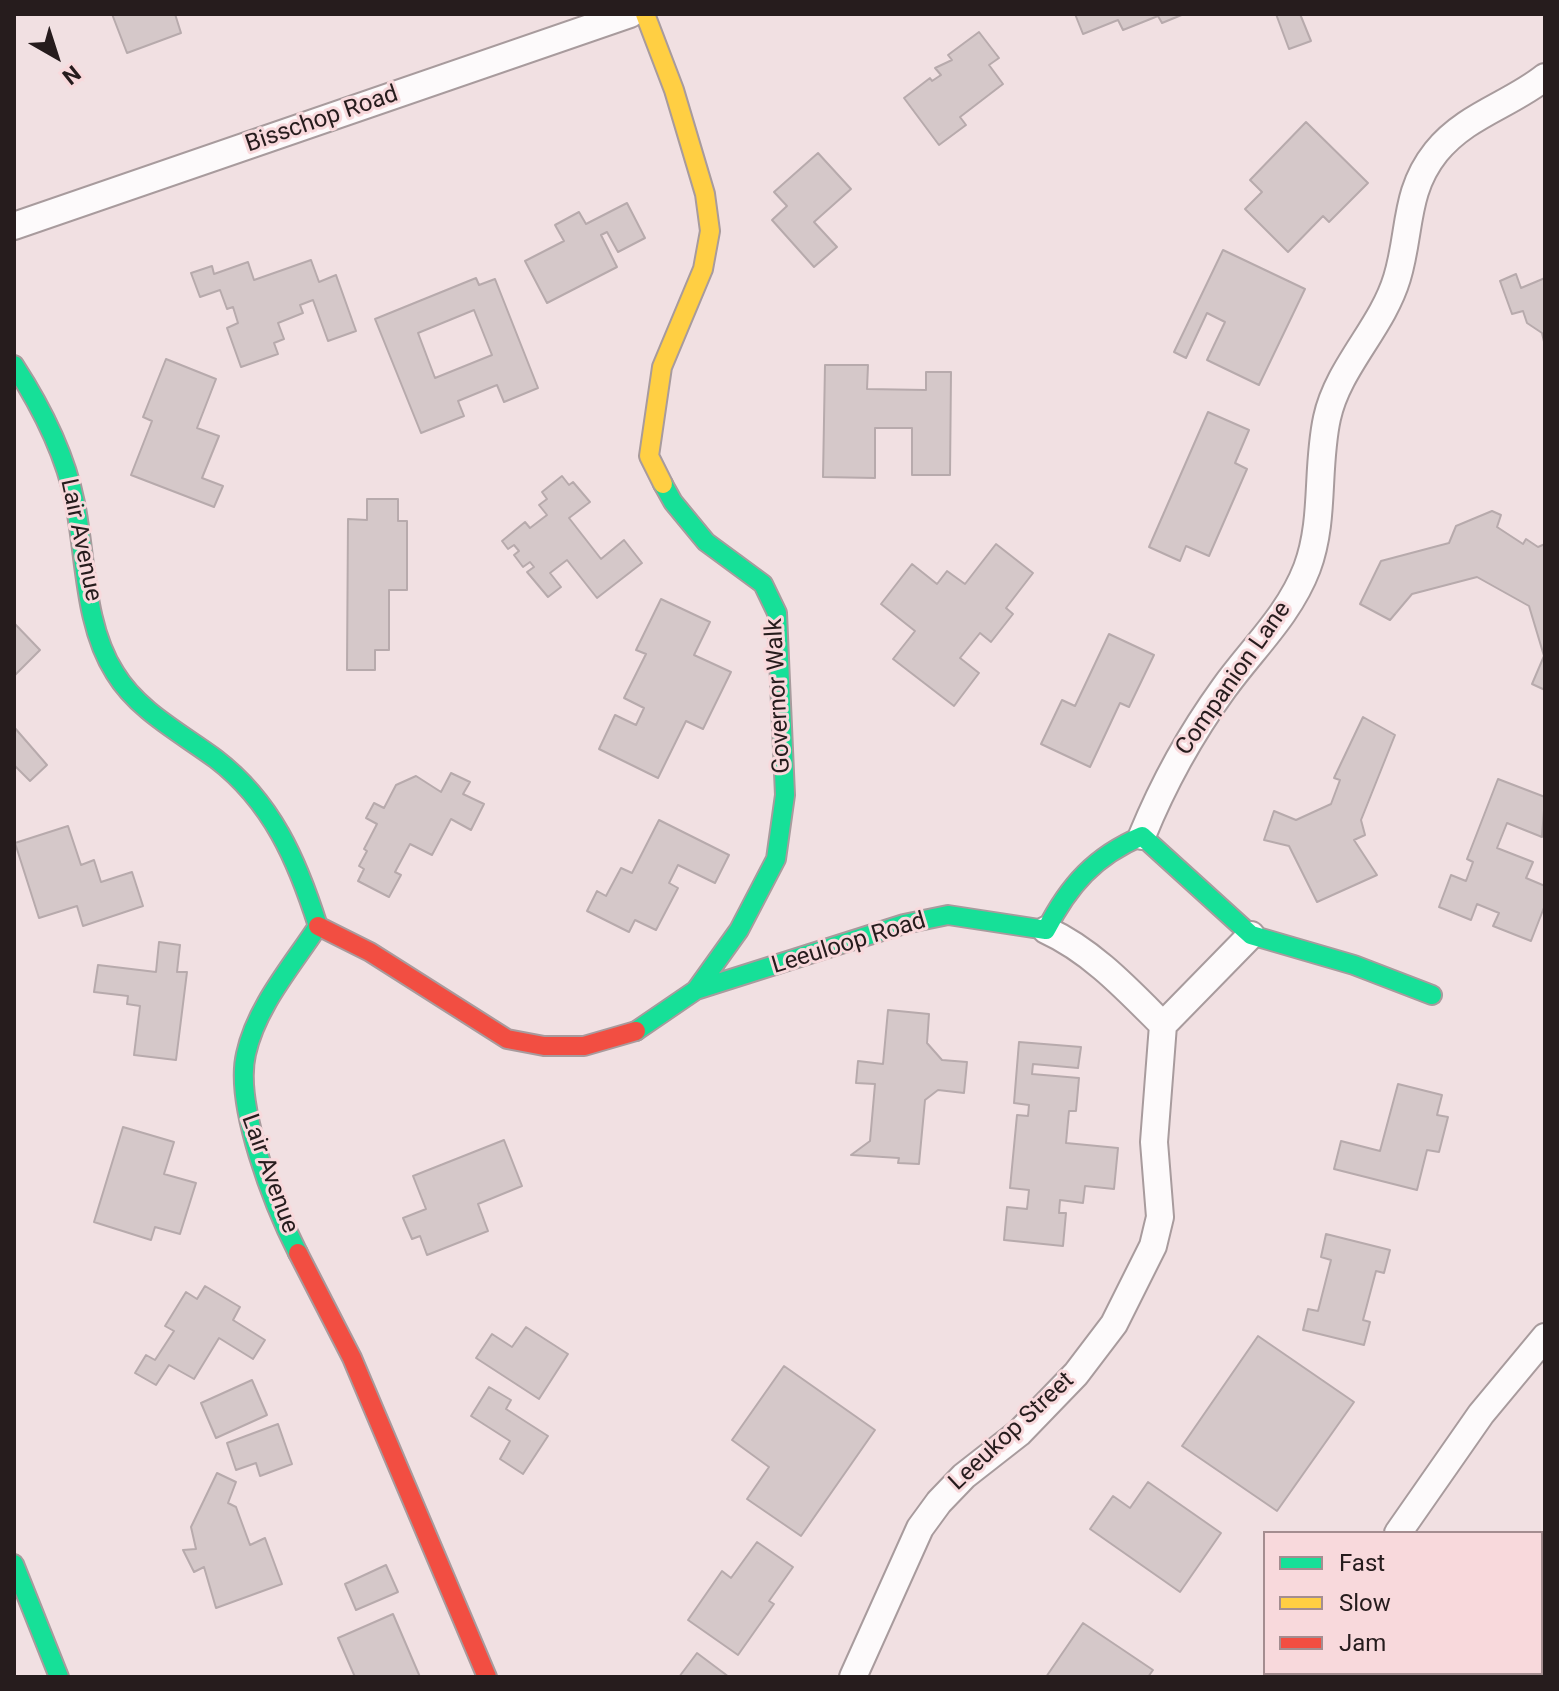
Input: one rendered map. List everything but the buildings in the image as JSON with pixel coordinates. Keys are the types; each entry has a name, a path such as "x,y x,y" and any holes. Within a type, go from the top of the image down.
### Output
{"street":[{"name":"Bisschop Road","path":"14,226 630,14"},
{"name":"Governor Walk","path":"645,14 674,90 700,179 710,231 703,269 662,367 649,456 673,502 706,542 763,584 777,613 779,722 785,795 776,859 739,930 696,990"},
{"name":"Companion Lane","path":"1142,836 1158,795 1190,736 1271,631 1289,605 1307,568 1317,529 1322,444 1328,414 1348,369 1379,322 1398,277 1414,187 1436,152 1461,127 1545,77"},
{"name":"Lair Avenue","path":"14,365 67,470 100,636 114,674 154,715 232,771 262,801 289,842 302,872 318,926 264,1008 252,1035 245,1056 244,1108 290,1237 352,1358 487,1677"},
{"path":"1251,935 1163,1025 1096,962 1046,930 1068,889 1101,854 1142,836 1251,935 1354,965 1432,995"},
{"name":"Leeuloop Road","path":"318,926 370,952 507,1039 544,1046 584,1046 619,1038 643,1028 696,990 904,924 948,915 1046,930"},
{"name":"Leeukop Street","path":"853,1677 892,1585 926,1519 964,1476 1019,1433 1076,1374 1114,1324 1142,1271 1160,1217 1154,1142 1163,1025"},
{"path":"1399,1531 1481,1414 1545,1337"},
{"path":"14,1564 59,1677"}],"traffic: fast":[{"path":"14,365 43,414 65,466 75,503 97,634 115,673 148,710 216,759 253,794 291,855 318,926 266,1003 251,1037 244,1075 258,1155 298,1253"},
{"path":"663,484 673,502 706,542 763,584 777,613 785,795 776,859 739,930 696,990"},
{"path":"636,1031 696,990 904,924 948,915 1046,930 1064,899 1085,874 1110,853 1142,836 1251,935 1354,965 1432,995"},
{"path":"14,1564 59,1677"}],"traffic: slow":[{"path":"645,14 674,90 705,194 710,231 703,269 662,367 649,456 663,484"}],"traffic: jam":[{"path":"318,926 370,952 507,1039 544,1046 584,1046 636,1031"},
{"path":"298,1253 352,1358 487,1677"}]}
